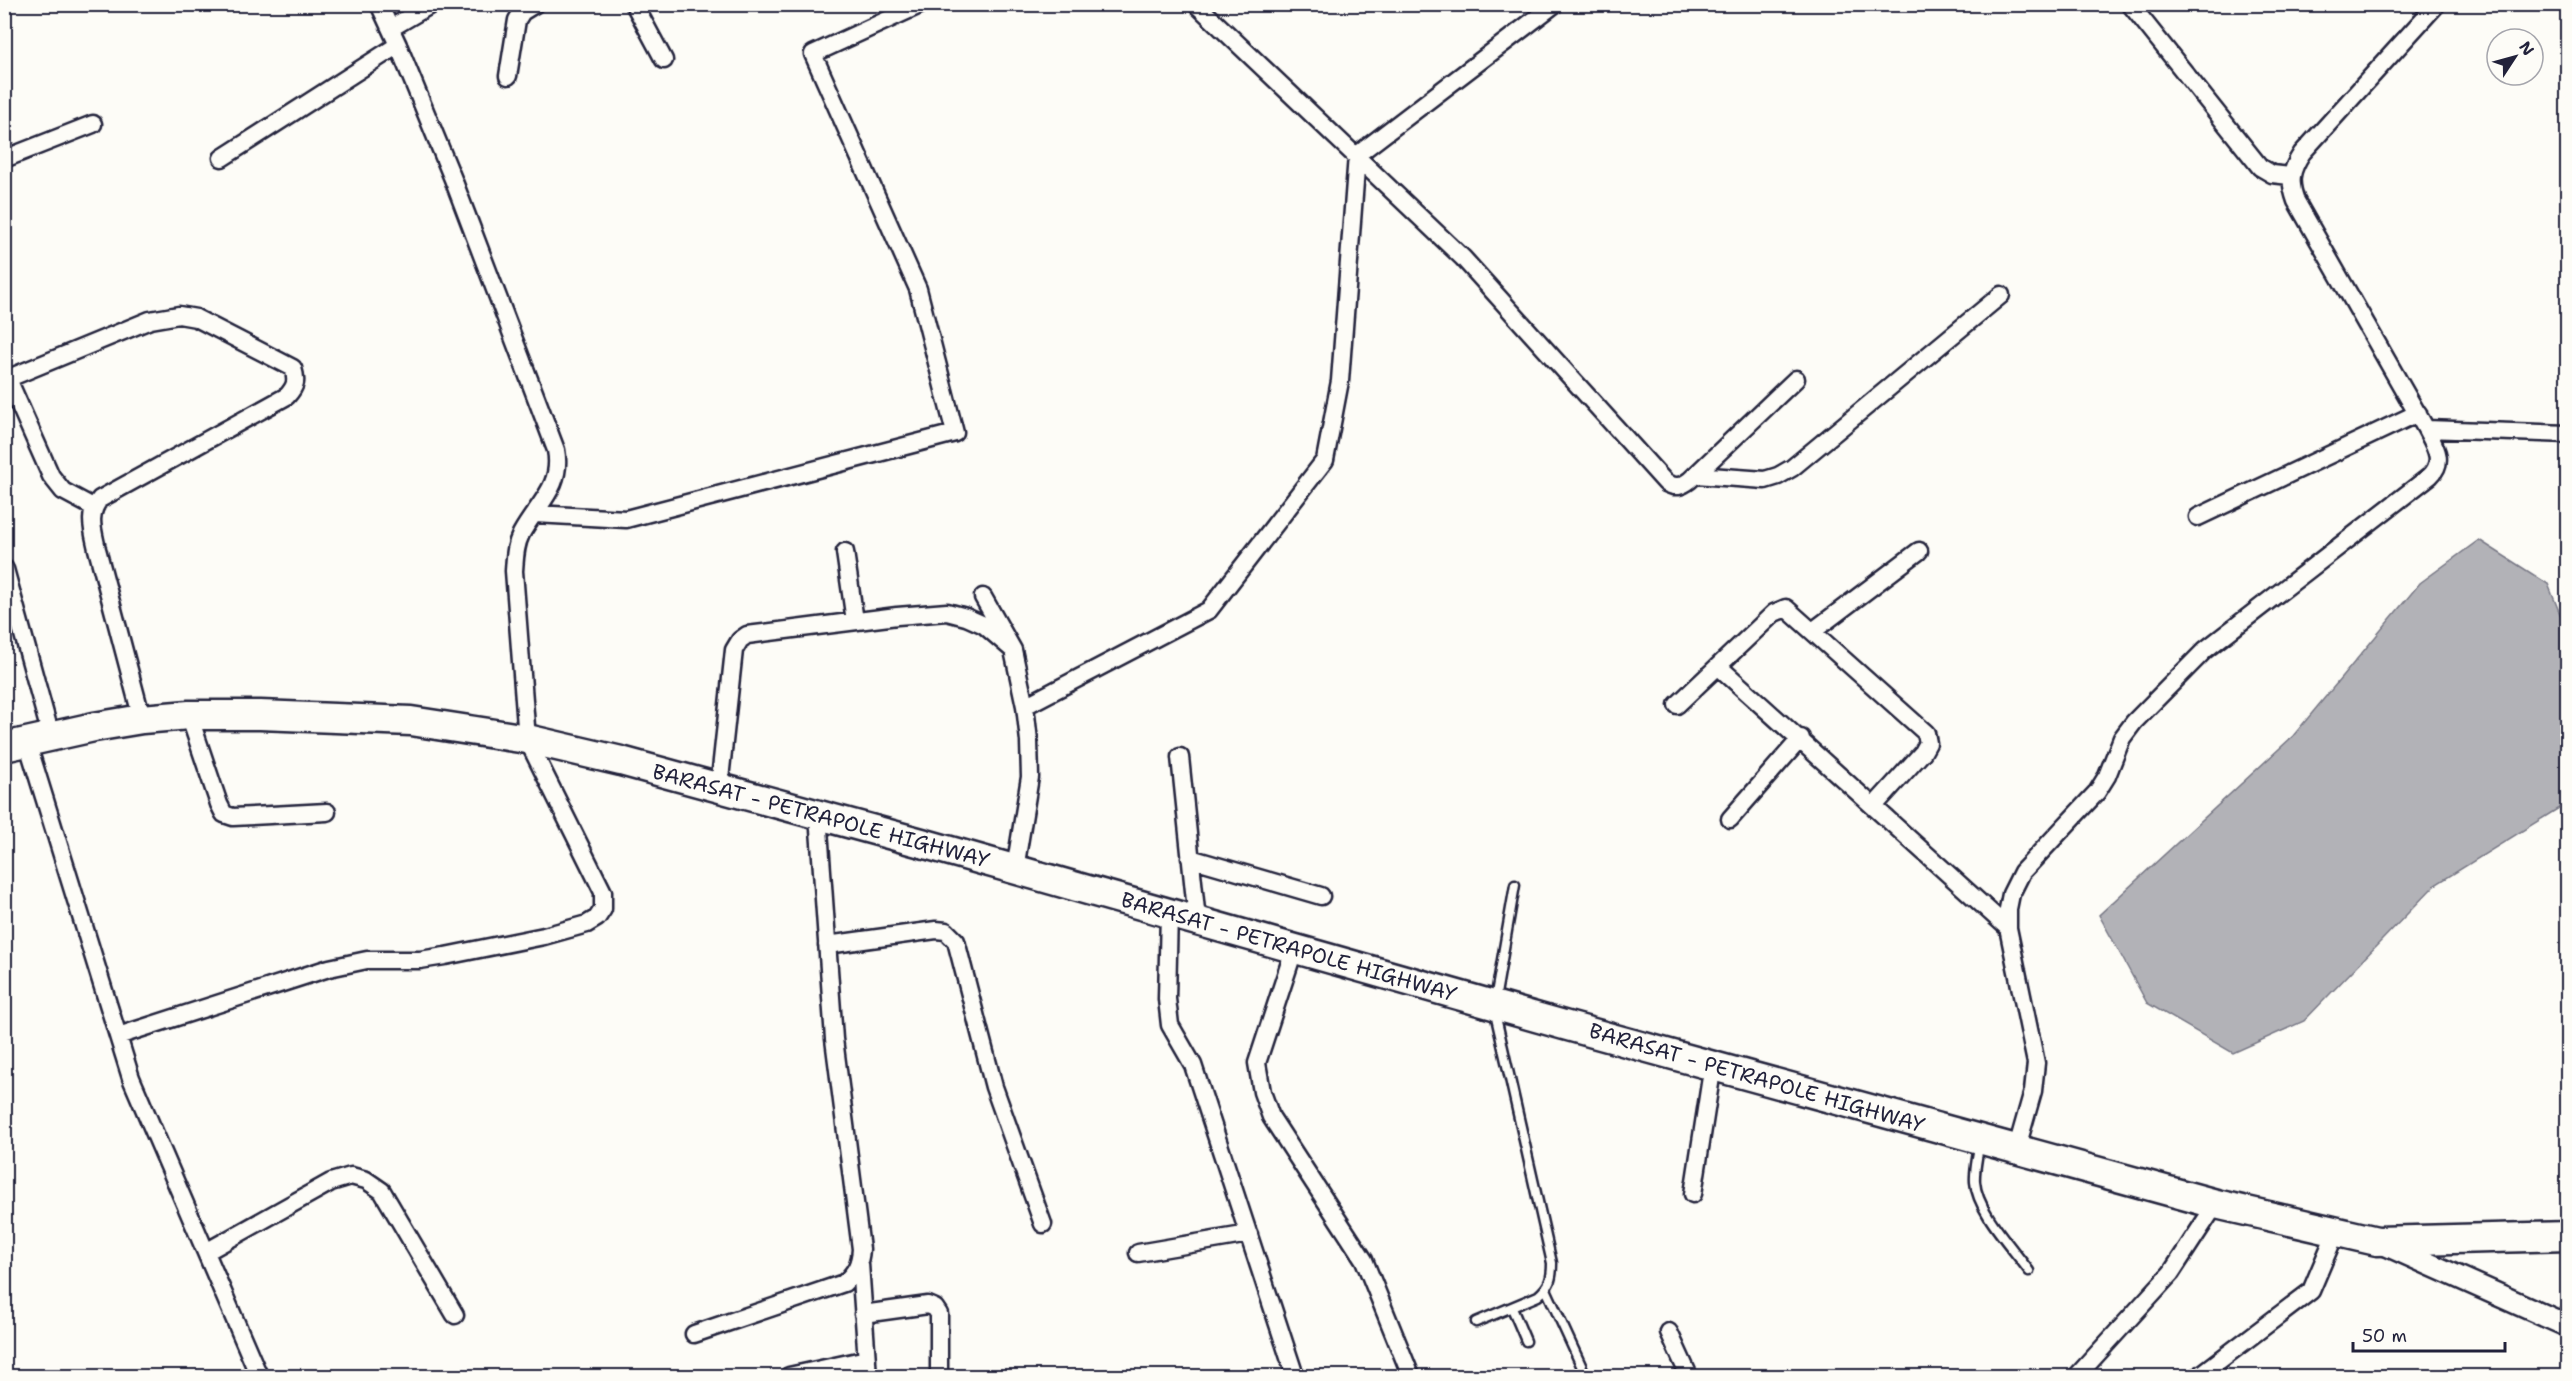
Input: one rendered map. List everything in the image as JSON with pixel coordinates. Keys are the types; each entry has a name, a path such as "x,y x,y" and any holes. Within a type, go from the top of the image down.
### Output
{"highway":[{"name":"BARASAT - PETRAPOLE HIGHWAY","path":"27,742 142,719 189,715 260,715 411,722 527,739 818,815 2016,1151 2216,1204 2377,1241 2568,1236"}],"street":[{"path":"118,1036 329,968 367,960 420,960 544,936 587,924 597,918 603,909 603,892 527,739 514,571 516,548 521,534 555,479 559,465 556,450 453,179 379,4"},
{"path":"391,28 432,4"},
{"path":"508,76 517,20 522,12 535,4"},
{"path":"634,4 664,60"},
{"path":"535,514 626,519 955,433 918,289 813,54 922,4"},
{"path":"1196,4 1357,155 1462,258 1665,483 1674,488 1683,486 1796,379"},
{"path":"1025,706 1209,610 1325,460 1340,381 1357,155 1555,4"},
{"path":"2130,4 2260,167 2272,174 2290,176"},
{"path":"2016,1151 2033,1091 2036,1063 2008,928 2011,894 2022,872 2097,792 2107,776 2122,738 2134,722 2205,650 2335,552 2435,471 2439,456 2426,429 2296,201 2290,176 2302,153 2437,4"},
{"path":"222,158 398,45"},
{"path":"4,159 93,124"},
{"path":"1696,475 1765,480 1792,468 2001,295"},
{"path":"93,507 63,491 51,476 6,380 150,320 179,315 196,318 292,369 296,380 294,389 287,396 100,499 93,507 93,532 142,719"},
{"path":"2198,517 2418,413"},
{"path":"2426,429 2568,434"},
{"path":"1814,631 1919,551"},
{"path":"845,552 855,621"},
{"path":"4,568 27,742 118,1036 139,1099 259,1377"},
{"path":"983,597 1013,650 1025,706 1029,741 1030,777 1014,869"},
{"path":"1677,705 1780,608 1786,608 1926,734 1928,743 1923,752 1874,806"},
{"path":"719,788 734,650 740,640 747,635 947,612 984,625 1013,650"},
{"path":"1718,666 1801,738 2008,928"},
{"path":"189,715 224,814 233,817 327,812"},
{"path":"1730,819 1801,738"},
{"path":"1180,757 1197,920"},
{"path":"818,815 834,1039 861,1249 860,1264 868,1377"},
{"path":"1190,858 1321,896"},
{"path":"1169,912 1167,999 1170,1025 1194,1065 1294,1377"},
{"path":"827,945 936,930 946,931 956,941 994,1087 1043,1224"},
{"path":"1295,947 1257,1064 1262,1092 1271,1117 1364,1260 1411,1377"},
{"path":"1693,1194 1713,1065"},
{"path":"206,1252 331,1182 351,1176 366,1180 382,1191 455,1315"},
{"path":"2077,1377 2171,1273 2216,1204"},
{"path":"2199,1377 2311,1291 2336,1232"},
{"path":"1138,1253 1249,1234"},
{"path":"2377,1241 2568,1326"},
{"path":"694,1334 844,1282 855,1273 860,1264"},
{"path":"863,1314 928,1305 935,1308 939,1314 939,1377"},
{"path":"1669,1332 1689,1377"},
{"path":"789,1377 867,1359"}],"lane":[{"path":"1476,1322 1538,1296 1552,1279 1552,1263 1494,1005 1515,885"},
{"path":"1979,1140 1975,1181 1978,1194 1984,1209 2029,1271"},
{"path":"1546,1289 1586,1377"},
{"path":"1512,1308 1526,1341"}],"shaded area":[{"path":"2479,540 2548,584 2567,631 2567,803 2435,885 2304,1021 2233,1053 2147,1003 2099,915 2293,736 2420,583"}]}
